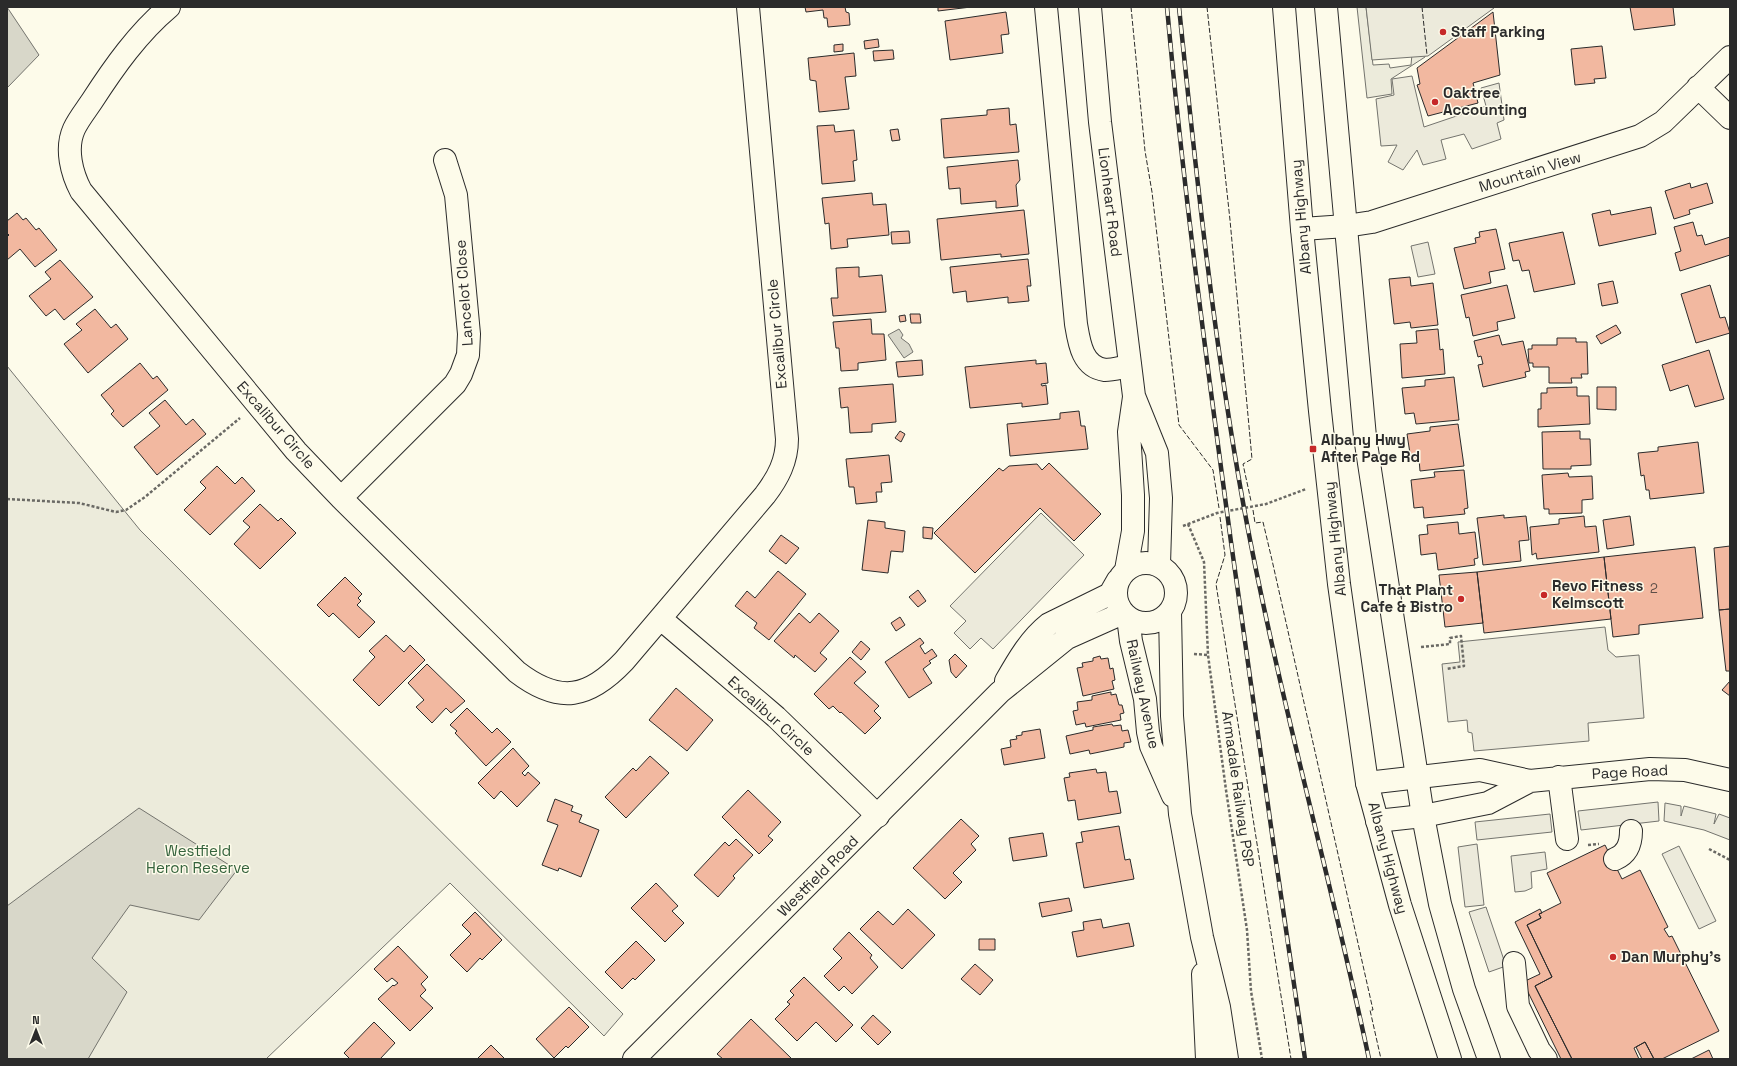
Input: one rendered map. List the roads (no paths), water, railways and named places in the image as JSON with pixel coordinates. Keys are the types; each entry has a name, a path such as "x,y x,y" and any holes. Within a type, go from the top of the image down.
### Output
{"main road":[{"name":"Excalibur Circle","path":"169,7 142,33 113,68 73,130 71,165 75,179 90,204 257,405 296,451 341,498 529,682 548,690 569,694 596,686 609,677 661,619 771,486 782,466 787,448 748,7"},
{"path":"1046,7 1076,324 1081,352 1091,363 1105,370 1130,366"},
{"name":"Lionheart Road","path":"1090,7 1100,122 1134,396 1157,453 1161,498 1159,565"},
{"name":"Albany Highway","path":"1284,7 1302,229 1339,584 1367,783 1400,905 1450,1059"},
{"path":"1326,7 1365,437 1422,816 1440,904 1464,989 1489,1059"},
{"name":"Mountain View","path":"1302,229 1346,226 1379,220 1640,136 1663,122 1730,57"},
{"path":"1698,88 1730,118"},
{"name":"Lancelot Close","path":"341,498 447,392 465,365 468,355 469,334 456,195 445,160"},
{"name":"Lionheart Road","path":"1122,575 1133,531 1133,495 1129,432 1134,396"},
{"path":"1141,563 1159,565 1166,570 1176,586 1175,604 1165,618 1150,623 1134,622 1125,615 1116,601 1116,587 1122,575 1141,563"},
{"name":"Westfield Road","path":"1000,692 1014,667 1041,631 1049,624 1110,594 1122,575"},
{"name":"Railway Avenue","path":"1170,612 1172,716 1180,814 1202,937 1219,1007 1226,1059"},
{"name":"Westfield Road","path":"634,1059 1000,692 1067,638 1125,615"},
{"name":"Railway Avenue","path":"1125,615 1145,699 1148,732 1151,746 1180,814"},
{"name":"Excalibur Circle","path":"661,619 776,717 878,816"},
{"name":"Page Road","path":"1377,820 1422,816 1488,803 1530,781 1559,777 1666,769 1704,774 1730,780"},
{"name":"Page Road","path":"1367,783 1417,776 1480,770 1530,781"},
{"path":"1559,777 1567,838"},
{"path":"1615,860 1625,854 1631,839 1631,831"},
{"name":"Railway Avenue","path":"1202,937 1203,1004 1207,1059"},
{"path":"1514,963 1518,1006 1539,1050 1546,1059"}],"railway":[{"path":"1167,7 1188,208 1213,408 1258,736 1305,1059"},
{"path":"1179,7 1199,195 1215,321 1233,446 1244,508 1272,646 1338,921 1369,1059"}],"place":[{"name":"Staff Parking","path":"1443,32"},
{"name":"Oaktree Accounting","path":"1435,102"},
{"name":"Albany Hwy After Page Rd","path":"1313,449"},
{"name":"Revo Fitness Kelmscott","path":"1544,595"},
{"name":"That Plant Cafe & Bistro","path":"1461,599"},
{"name":"Dan Murphy's","path":"1613,957"}],"park label":[{"name":"Westfield Heron Reserve","path":"198,860"}]}
